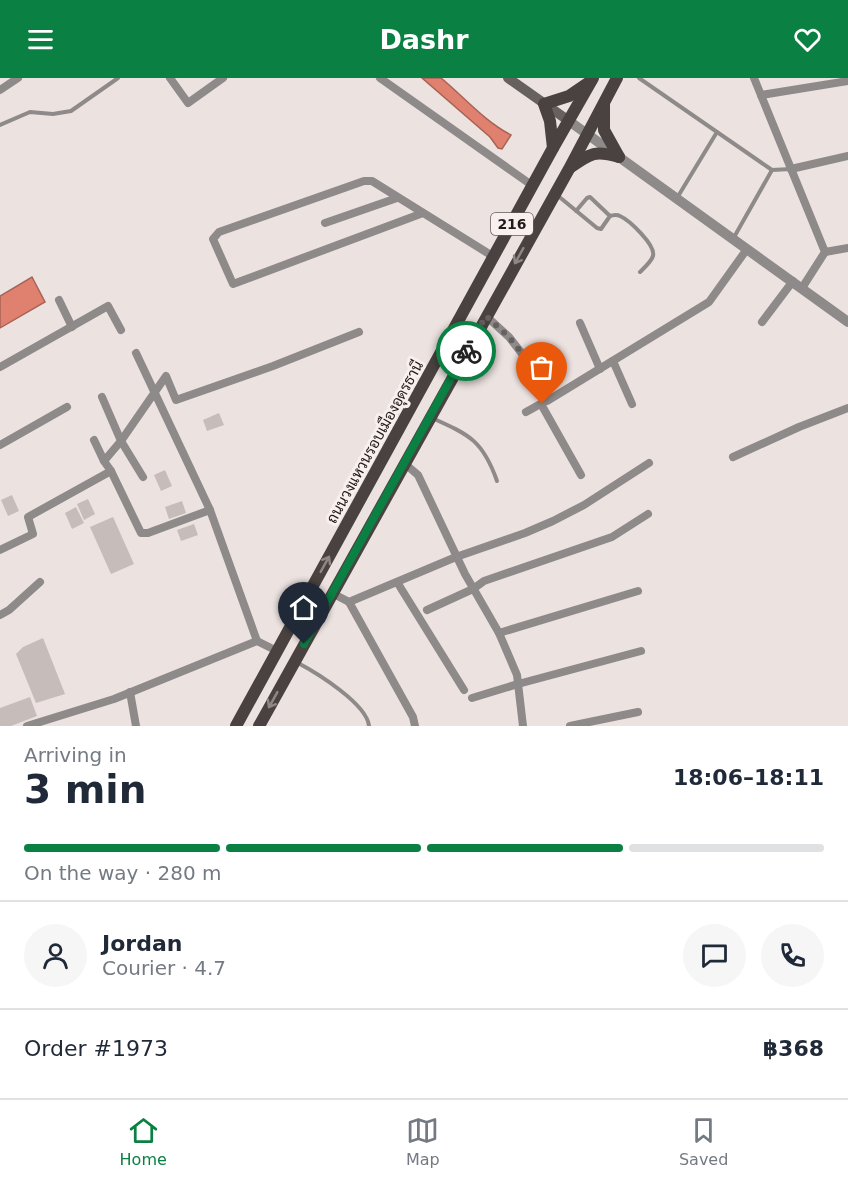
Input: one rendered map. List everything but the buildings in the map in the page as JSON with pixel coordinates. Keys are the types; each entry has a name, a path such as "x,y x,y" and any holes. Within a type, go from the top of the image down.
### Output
{"main road":[{"path":"508,78 569,121"},
{"name":"216","path":"259,726 569,169 617,78"},
{"name":"ถนนวงแหวนรอบเมืองอุดรธานี","path":"236,726 592,79"},
{"path":"544,104 570,96 592,79"},
{"path":"605,100 604,130 619,157"},
{"path":"544,104 550,121 553,147"},
{"path":"569,169 586,156 600,152 619,157"}],"street":[{"path":"0,90 18,78"},
{"path":"170,78 188,103 223,78"},
{"path":"380,78 533,186"},
{"path":"754,78 825,252"},
{"path":"761,95 848,81"},
{"path":"569,121 848,322"},
{"path":"791,169 848,156"},
{"path":"423,213 233,284 213,242 214,236 219,232 364,180 372,181 494,257"},
{"path":"326,223 397,198"},
{"path":"762,322 825,252 848,248"},
{"path":"526,412 710,302 747,249"},
{"path":"59,300 72,327"},
{"path":"0,367 108,306 121,330"},
{"path":"486,316 509,337 523,355 581,475"},
{"path":"580,323 600,369"},
{"path":"104,461 121,441 166,376 176,400 273,366 359,332"},
{"path":"136,354 210,510 257,641 277,651"},
{"path":"613,361 632,404"},
{"path":"102,397 121,441 143,477"},
{"path":"0,445 67,407"},
{"path":"734,457 799,427 848,408"},
{"path":"94,440 141,533 148,533 210,510"},
{"path":"404,463 418,475 472,589 499,633 518,684 523,726"},
{"path":"349,602 456,557 553,521 584,505 649,463"},
{"path":"0,550 33,534 28,517 111,471"},
{"path":"426,609 472,589 484,581 612,537 648,514"},
{"path":"0,615 9,610 40,582"},
{"path":"397,582 464,690"},
{"path":"499,633 638,591"},
{"path":"332,593 349,602 413,717 415,726"},
{"path":"27,726 130,692 257,641"},
{"path":"472,698 641,651"},
{"path":"130,692 136,726"},
{"path":"570,726 638,712"}],"lane":[{"path":"0,125 30,112 53,114 71,111 118,78"},
{"path":"639,78 772,170 791,169"},
{"path":"648,84 652,78"},
{"path":"676,199 717,132"},
{"path":"733,239 772,170"},
{"path":"554,193 599,229 610,216"},
{"path":"576,211 590,197 610,216 622,217 648,241 653,253 652,257 640,272"},
{"path":"429,417 464,433 480,446 487,456 497,481"},
{"path":"295,661 315,672 355,704 365,713 369,726"}],"shaded area":[{"path":"422,78 441,78 483,116 511,135 502,149 498,148 490,137"},
{"path":"32,277 45,302 0,328 0,296"}],"way so far":[{"path":"466,351 486,316 509,337 523,355 546,401 542,404"}],"route":[{"path":"304,644 466,351"}]}
